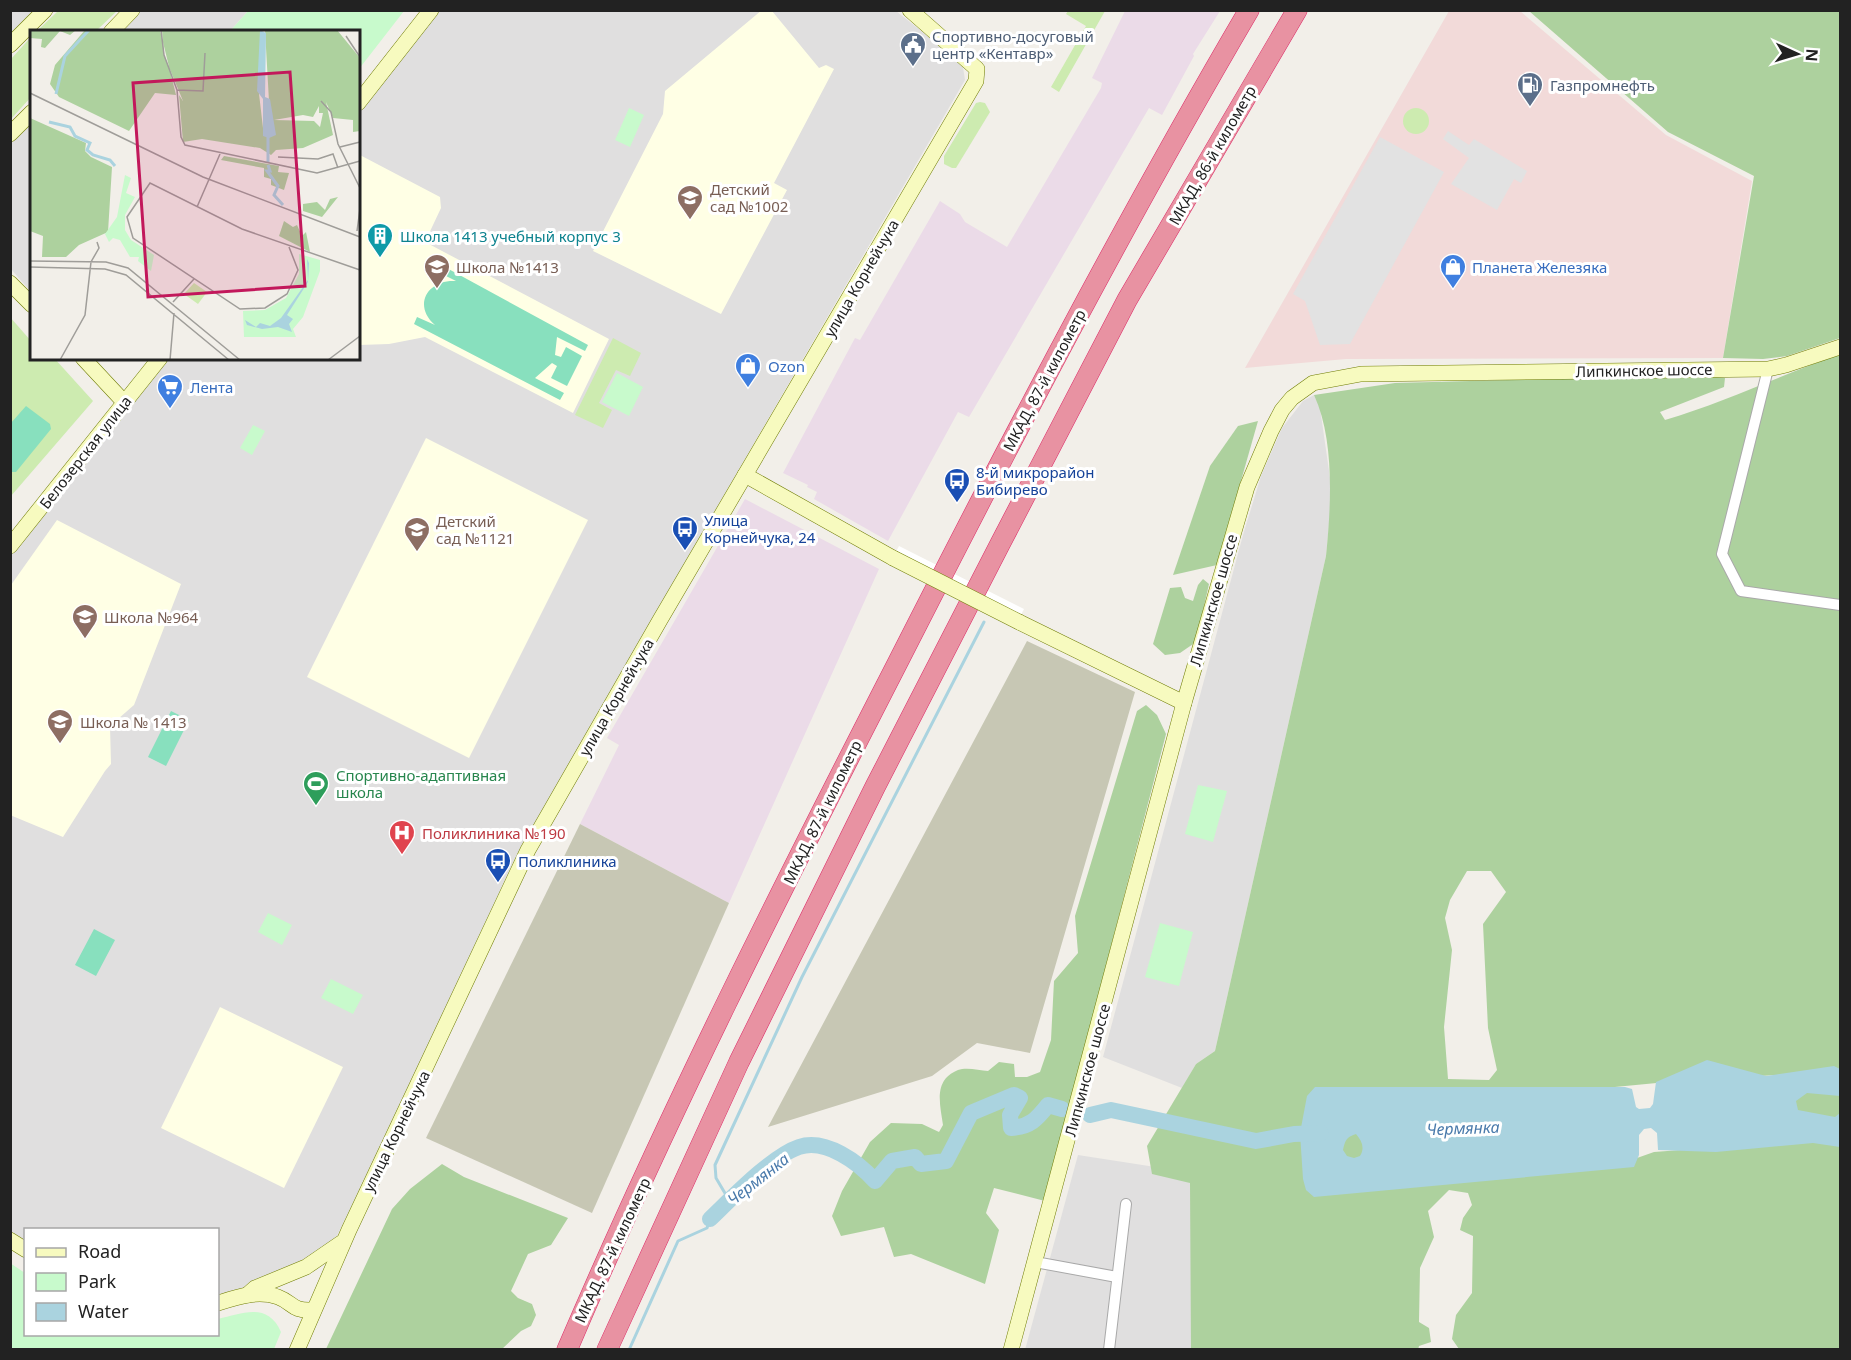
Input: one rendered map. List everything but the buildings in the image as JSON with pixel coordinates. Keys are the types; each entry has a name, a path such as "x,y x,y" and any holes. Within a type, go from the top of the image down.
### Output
{"highway":[{"name":"МКАД, 87-й километр","path":"567,1350 701,1057 831,792 1095,283 1250,10"},
{"name":"МКАД, 86-й километр","path":"607,1350 740,1062 1000,544 1127,300 1297,10"}],"street":[{"path":"10,45 45,10"},
{"path":"113,30 132,10"},
{"path":"360,100 431,10"},
{"name":"улица Корнейчука","path":"298,1346 322,1288 528,850 976,81 977,69 910,10"},
{"path":"10,134 30,114"},
{"path":"10,283 30,303"},
{"name":"Липкинское шоссе","path":"1011,1350 1184,703 1247,487 1282,410 1305,387 1327,379 1385,373 1768,369 1840,347"},
{"path":"85,360 124,402"},
{"name":"Белозерская улица","path":"10,546 158,360"},
{"path":"1768,369 1722,554 1741,591 1840,605"},
{"path":"745,475 893,558 1184,703"},
{"path":"1109,1350 1126,1203"},
{"path":"10,1240 24,1249"},
{"path":"219,1303 247,1294 255,1288 306,1267 344,1241"},
{"path":"1035,1262 1118,1277"},
{"path":"306,1267 315,1269 321,1274 322,1288"},
{"path":"247,1294 279,1297 301,1311 312,1310"},
{"path":"267,1296 277,1302 294,1321 298,1346"}],"shaded area":[{"path":"762,10 772,11 819,68 826,65 834,69 774,183 787,190 721,314 593,251 663,114 665,91"},
{"path":"11,11 36,11 11,37"},
{"path":"139,11 248,11 231,30 121,30"},
{"path":"438,11 896,11 958,60 963,67 965,80 699,538 501,891 474,953 334,1242 307,1260 249,1286 219,1296 219,1228 24,1228 24,1240 11,1232 11,555 163,360 360,360 360,109"},
{"path":"1125,11 1220,11 1193,54 1162,115 1149,108 969,417 958,412 888,541 814,499 817,492 783,473 855,338 860,340 940,201 960,214 965,222 1007,247 1101,88 1102,83 1092,78"},
{"path":"1449,11 1520,11 1666,135 1752,181 1723,358 1346,359 1245,368"},
{"path":"30,122 30,291 11,269 11,143"},
{"path":"1448,131 1469,145 1474,139 1527,171 1521,183 1514,179 1497,210 1451,184 1469,158 1443,139"},
{"path":"1380,137 1444,172 1350,344 1320,345 1305,301 1293,294"},
{"name":"Школа №1413","path":"360,155 440,197 441,208 425,242 609,339 573,413 425,337 389,344 360,345"},
{"path":"1314,395 1320,408 1332,492 1326,556 1215,1051 1196,1064 1182,1088 1103,1057 1243,535 1261,476 1282,428 1303,401"},
{"name":"Детский сад №1121","path":"426,438 588,520 469,758 307,677"},
{"path":"745,499 879,569 729,903 580,824 619,745 607,738"},
{"name":"Школа №964","path":"57,520 181,584 134,705 110,726 111,764 63,837 10,815 11,585"},
{"path":"1027,641 1135,692 1030,1053 977,1043 932,1076 768,1127"},
{"path":"580,824 729,903 592,1213 426,1138"},
{"path":"220,1007 343,1067 284,1188 161,1128"},
{"path":"1078,1155 1194,1173 1192,1349 1025,1350"}],"green space":[{"path":"58,10 117,11 97,30 38,30"},
{"path":"249,10 404,10 360,68 360,30 231,30"},
{"path":"1068,11 1105,11 1059,92 1051,87 1086,26 1066,14"},
{"path":"1529,11 1840,11 1840,338 1787,356 1763,359 1723,358 1754,176 1668,132"},
{"path":"30,38 30,98 11,119 11,59"},
{"path":"976,103 985,103 990,112 956,168 944,164 944,156"},
{"path":"629,108 644,115 630,147 615,140"},
{"path":"1416,108 1425,112 1429,121 1425,130 1416,134 1407,130 1403,121 1407,112"},
{"path":"443,266 588,345 585,351 557,337 555,355 561,357 566,347 582,356 567,386 551,378 557,366 552,363 535,378 564,393 560,400 414,324 417,317 435,325 425,309 426,295 438,284 456,281 440,273"},
{"path":"10,317 30,340 30,360 56,360 93,401 11,496"},
{"path":"613,338 641,353 630,376 616,370 599,403 612,410 603,428 575,415"},
{"path":"1840,354 1840,1071 1594,1089 1387,1092 1307,1179 1637,1158 1654,1152 1840,1138 1840,1349 1459,1349 1452,1339 1456,1315 1472,1293 1473,1236 1460,1230 1463,1218 1472,1205 1468,1193 1449,1190 1428,1211 1434,1237 1420,1268 1419,1322 1429,1328 1431,1342 1419,1346 1418,1350 1191,1349 1190,1183 1152,1174 1147,1146 1196,1064 1215,1051 1326,556 1330,474 1325,432 1314,395 1395,383 1700,375 1725,378 1724,387 1660,412 1665,420","holes":["1467,871 1491,871 1506,892 1483,924 1488,1028 1497,1070 1489,1080 1448,1079 1444,1027 1452,950 1445,918 1450,900"]},
{"path":"617,373 643,387 629,416 602,402"},
{"path":"26,406 50,424 51,429 16,472 11,472 11,423"},
{"path":"1258,421 1217,565 1173,575 1210,466 1238,426"},
{"path":"253,425 265,431 252,455 240,448"},
{"path":"1203,579 1209,584 1196,642 1180,653 1165,655 1153,644 1170,588 1181,587 1185,598 1193,601 1198,585"},
{"path":"1146,705 1157,715 1166,734 1045,1201 994,1188 986,1213 999,1230 985,1284 911,1254 894,1257 884,1227 841,1236 832,1216 842,1191 870,1142 891,1123 922,1124 939,1132 943,1125 941,1086 950,1074 961,1069 988,1071 999,1062 1014,1064 1015,1077 1027,1077 1040,1072 1051,1040 1054,981 1078,953 1075,916 1137,711"},
{"path":"171,711 189,720 166,766 148,757"},
{"path":"1198,785 1227,791 1213,842 1185,834"},
{"path":"268,913 292,925 282,945 258,932"},
{"path":"1160,923 1193,932 1179,986 1145,977"},
{"path":"94,929 115,940 96,976 75,965"},
{"path":"331,979 363,995 353,1014 321,998"},
{"path":"1807,1088 1840,1091 1840,1120 1795,1113 1794,1094"},
{"path":"1350,1131 1365,1134 1366,1157 1349,1161 1337,1144"},
{"path":"442,1164 464,1177 568,1218 551,1245 528,1254 511,1291 518,1298 532,1304 536,1315 531,1326 521,1331 502,1349 326,1349 392,1209 410,1189"},
{"path":"10,1263 24,1272 24,1336 219,1336 219,1319 254,1312 269,1316 281,1332 274,1349 11,1349"}],"water":[{"path":"1707,1060 1766,1076 1834,1066 1840,1069 1840,1096 1807,1093 1796,1101 1798,1110 1835,1117 1840,1113 1840,1147 1813,1143 1716,1152 1658,1150 1657,1133 1651,1128 1644,1129 1639,1135 1639,1155 1634,1167 1314,1197 1306,1190 1303,1179 1300,1133 1307,1096 1315,1087 1625,1087 1632,1089 1636,1107 1639,1109 1650,1108 1653,1104 1656,1082","holes":["1356,1134 1363,1147 1360,1156 1354,1158 1347,1156 1343,1150 1346,1140"]}],"pier":[{"path":"899,546 1024,609 1014,628 889,565"}],"waterway":[{"path":"729,1200 716,1178 715,1165 802,977 984,622"},
{"name":"Чермянка","path":"710,1219 765,1168 799,1147 809,1145 831,1149 851,1160 875,1181 892,1161 915,1157 921,1164 946,1161 971,1113 1014,1095 1020,1098 1010,1115 1011,1128 1023,1126 1032,1121 1048,1105 1062,1109"},
{"name":"Чермянка","path":"1090,1115 1111,1110 1256,1141 1294,1134 1321,1133"},
{"path":"629,1350 678,1241 707,1228 710,1219"}],"place":[{"name":"Спортивно-досуговый центр «Кентавр»","path":"913,68"},
{"name":"Газпромнефть","path":"1530,108"},
{"name":"Детский сад №1002","path":"690,221"},
{"name":"Школа 1413 учебный корпус 3","path":"380,259"},
{"name":"Школа №1413","path":"437,290"},
{"name":"Планета Железяка","path":"1453,290"},
{"name":"Ozon","path":"748,389"},
{"name":"Лента","path":"170,410"},
{"name":"8-й микрорайон Бибирево","path":"957,504"},
{"name":"Улица Корнейчука, 24","path":"685,552"},
{"name":"Детский сад №1121","path":"417,553"},
{"name":"Школа №964","path":"85,640"},
{"name":"Школа № 1413","path":"60,745"},
{"name":"Спортивно-адаптивная школа","path":"316,807"},
{"name":"Поликлиника №190","path":"402,856"},
{"name":"Поликлиника","path":"498,884"}]}
